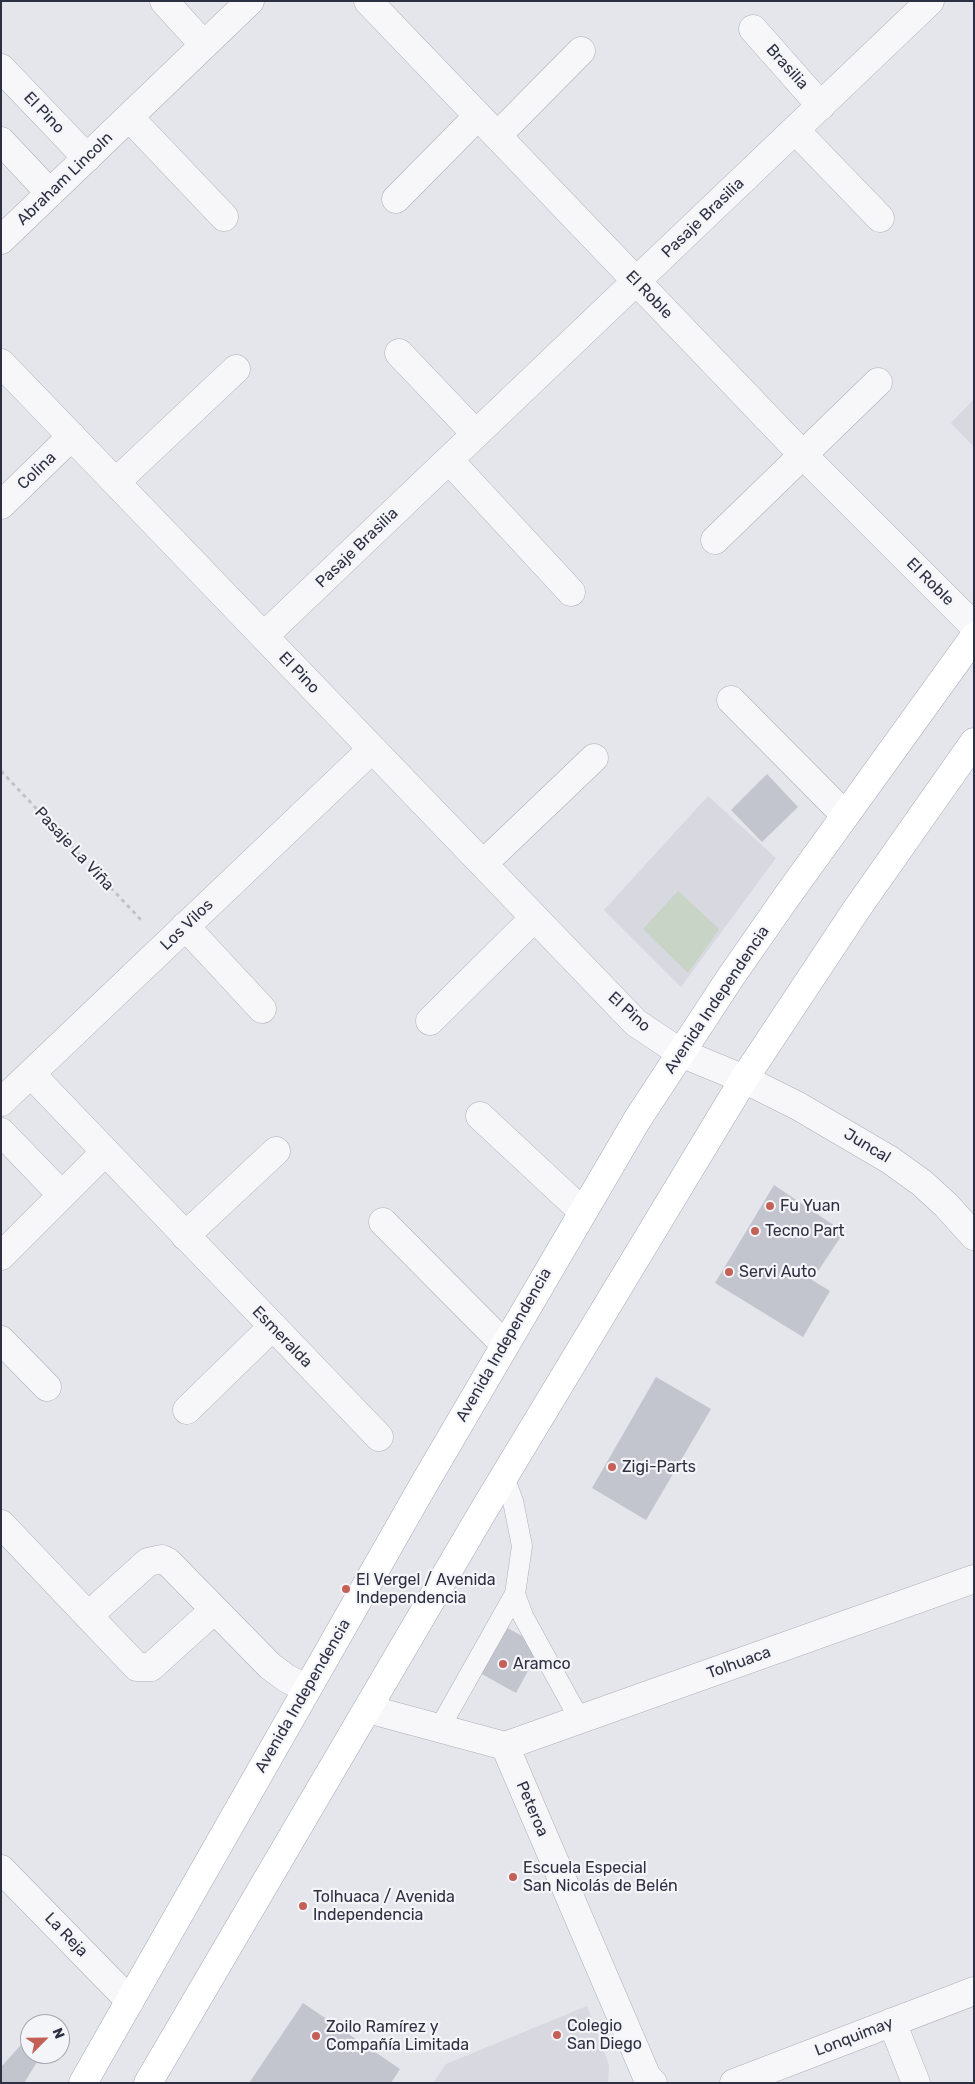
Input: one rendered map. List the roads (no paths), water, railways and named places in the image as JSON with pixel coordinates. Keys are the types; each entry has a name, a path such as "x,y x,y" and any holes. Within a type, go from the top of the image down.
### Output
{"main road":[{"name":"Avenida Independencia","path":"83,2083 307,1689 582,1211 637,1120 768,923 974,637"},
{"path":"148,2083 504,1477 744,1079 851,918 974,742"}],"street":[{"path":"164,1 204,45"},
{"name":"Abraham Lincoln","path":"1,240 250,1"},
{"name":"El Roble","path":"368,1 802,454 974,626"},
{"name":"Pasaje Brasilia","path":"264,636 930,1"},
{"name":"Brasilia","path":"753,29 821,106"},
{"path":"497,136 581,51"},
{"name":"El Pino","path":"1,68 87,158"},
{"path":"396,199 478,116"},
{"path":"129,117 224,217"},
{"path":"796,130 880,218"},
{"path":"1,141 50,193"},
{"path":"400,353 476,434"},
{"name":"El Pino","path":"1,363 636,1023 681,1053 744,1079"},
{"path":"116,482 236,369"},
{"path":"715,540 878,382"},
{"name":"Colina","path":"1,505 72,436"},
{"path":"449,460 570,592"},
{"path":"731,700 846,815"},
{"name":"Los Vilos","path":"1,1102 372,749"},
{"path":"483,864 594,758"},
{"path":"430,1021 534,918"},
{"path":"185,926 262,1009"},
{"name":"Esmeralda","path":"30,1074 379,1437"},
{"name":"Juncal","path":"744,1079 798,1106 890,1160 934,1194 974,1236"},
{"path":"480,1116 582,1211"},
{"path":"1,1132 62,1195"},
{"path":"185,1236 276,1151"},
{"path":"1,1256 106,1152"},
{"path":"383,1222 505,1345"},
{"path":"188,1410 272,1327"},
{"path":"1,1340 47,1387"},
{"path":"1,1524 133,1663 143,1668 151,1667 158,1662 214,1610"},
{"path":"88,1616 148,1562 158,1558 168,1562 270,1666 286,1678 307,1689"},
{"name":"Tolhuaca","path":"505,1746 974,1579"},
{"path":"368,1709 505,1746"},
{"name":"Peteroa","path":"505,1746 647,2077 653,2083"},
{"name":"La Reja","path":"1,1869 130,2001"},
{"name":"Lonquimay","path":"734,2083 974,1991"},
{"path":"892,2022 916,2083"}],"lane":[{"path":"439,1728 515,1594 522,1546 513,1501 504,1477"},
{"path":"515,1594 523,1616 580,1720"}],"place":[{"name":"Fu Yuan","path":"770,1206"},
{"name":"Tecno Part","path":"755,1231"},
{"name":"Servi Auto","path":"729,1272"},
{"name":"Zigi-Parts","path":"612,1467"},
{"name":"El Vergel / Avenida Independencia","path":"346,1589"},
{"name":"Aramco","path":"503,1664"},
{"name":"Escuela Especial San Nicolás de Belén","path":"513,1877"},
{"name":"Tolhuaca / Avenida Independencia","path":"303,1906"},
{"name":"Colegio San Diego","path":"557,2035"},
{"name":"Zoilo Ramírez y Compañía Limitada","path":"316,2036"}]}
